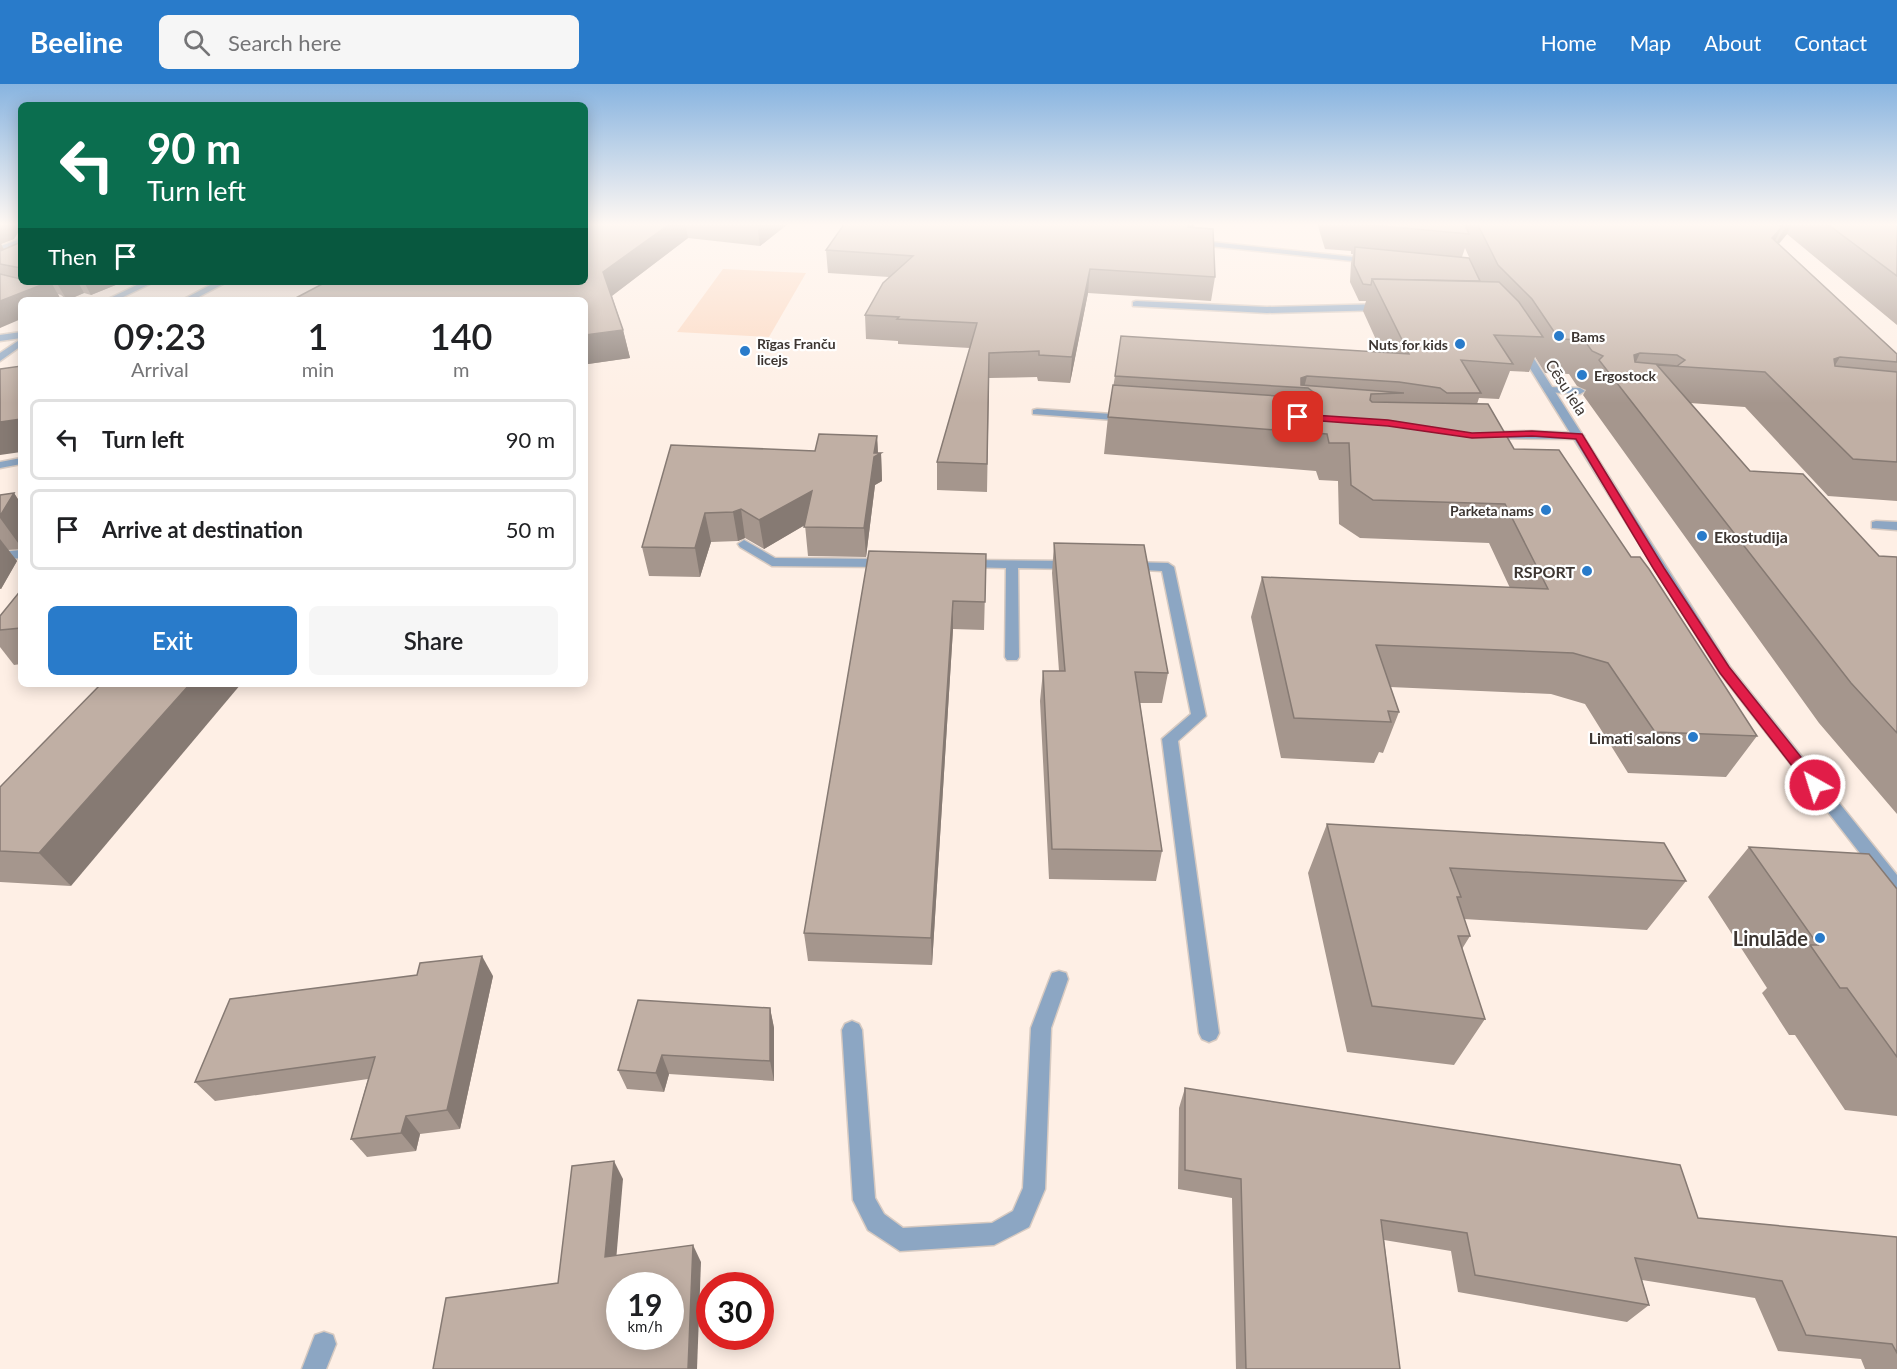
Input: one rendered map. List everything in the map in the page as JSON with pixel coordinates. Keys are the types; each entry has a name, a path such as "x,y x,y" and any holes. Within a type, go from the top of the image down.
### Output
{"street":[{"path":"118,297 144,285"},
{"path":"192,297 217,285"},
{"path":"1136,304 1267,310 1392,307"},
{"name":"Cēsu iela","path":"1512,333 1725,670 1897,888"},
{"path":"0,338 18,335"},
{"path":"0,358 18,344"},
{"path":"1549,390 1580,391"},
{"path":"1037,412 1144,419"},
{"path":"1472,435 1579,436"},
{"path":"0,465 18,462"},
{"path":"1876,525 1897,526"},
{"path":"744,544 772,562 898,563"},
{"path":"0,556 18,554"},
{"path":"955,563 1090,566"},
{"path":"1012,564 1012,657"},
{"path":"1113,566 1168,567 1199,716 1170,739 1209,1033"},
{"path":"852,1030 864,1200 876,1222 900,1240 994,1234 1021,1219 1034,1189 1041,1028 1059,980"},
{"path":"314,1369 324,1344"}],"shaded area":[{"path":"713,283 800,283 769,337 677,332"}],"building":[{"path":"0,283 41,285 0,301"},
{"path":"588,283 607,283 623,330 588,335 588,297 298,297 320,285 588,285"},
{"path":"883,283 1087,283 1072,357 1039,355 1039,351 989,353 987,464 937,462 977,323 865,315"},
{"path":"1374,283 1500,283 1519,302 1543,337 1494,335 1513,364 1461,360 1481,393 1447,393 1440,388 1399,382 1307,376 1301,378 1301,385 1404,393 1371,394 1372,402 1488,404 1514,449 1559,450 1631,557 1640,557 1649,569 1757,736 1655,732 1608,663 1573,653 1376,645 1399,712 1388,711 1391,722 1294,718 1262,577 1548,589 1505,504 1373,500 1351,485 1349,443 1329,443 1327,434 1108,417 1113,385 1308,398 1316,394 1308,388 1115,376 1121,336 1409,354"},
{"path":"1516,283 1820,283 1897,354 1897,362 1840,357 1834,359 1835,366 1897,372 1897,462 1853,459 1765,372 1657,365 1750,471 1803,474 1879,556 1897,557 1897,733 1851,683 1599,360 1603,356 1592,351 1584,340 1559,339 1532,299","holes":["1640,353 1677,355 1685,360 1677,366 1635,362 1634,355"]},
{"path":"18,366 18,419 0,422 0,369"},
{"path":"819,434 877,436 874,453 881,453 874,457 864,528 804,527 812,491 759,520 741,509 733,512 705,513 695,548 642,547 671,445 815,451"},
{"path":"14,493 0,516 0,495"},
{"path":"1054,543 1144,545 1168,673 1135,672 1162,851 1052,849 1043,671 1065,671"},
{"path":"869,551 986,554 985,602 953,601 931,938 804,933"},
{"path":"18,594 18,628 0,630 0,616"},
{"path":"98,687 187,687 39,853 0,851 0,787"},
{"path":"1327,824 1664,843 1686,881 1450,868 1461,897 1457,897 1470,936 1458,936 1485,1019 1372,1006"},
{"path":"1749,847 1869,854 1897,889 1897,1057 1847,988 1840,988 1810,945 1818,945"},
{"path":"482,956 447,1110 406,1116 401,1133 351,1139 375,1057 195,1082 230,999 417,975 420,963"},
{"path":"638,1000 770,1008 770,1061 662,1055 656,1073 618,1070"},
{"path":"1185,1088 1680,1165 1698,1218 1897,1237 1897,1353 1892,1344 1806,1335 1782,1281 1635,1258 1649,1305 1475,1275 1467,1233 1381,1220 1400,1369 1246,1369 1241,1179 1185,1170"},
{"path":"614,1161 605,1257 693,1245 688,1369 433,1369 446,1298 558,1283 572,1166"}],"place":[{"name":"Bams","path":"1559,336"},
{"name":"Nuts for kids","path":"1460,344"},
{"name":"Rīgas Franču licejs","path":"745,351"},
{"name":"Ergostock","path":"1582,375"},
{"name":"Parketa nams","path":"1546,510"},
{"name":"Ekostudija","path":"1702,536"},
{"name":"RSPORT","path":"1587,571"},
{"name":"Limati salons","path":"1693,737"},
{"name":"Linulāde","path":"1820,938"}],"route":[{"path":"1298,417 1388,423 1472,435 1579,436 1659,568 1725,670 1815,785"}]}
